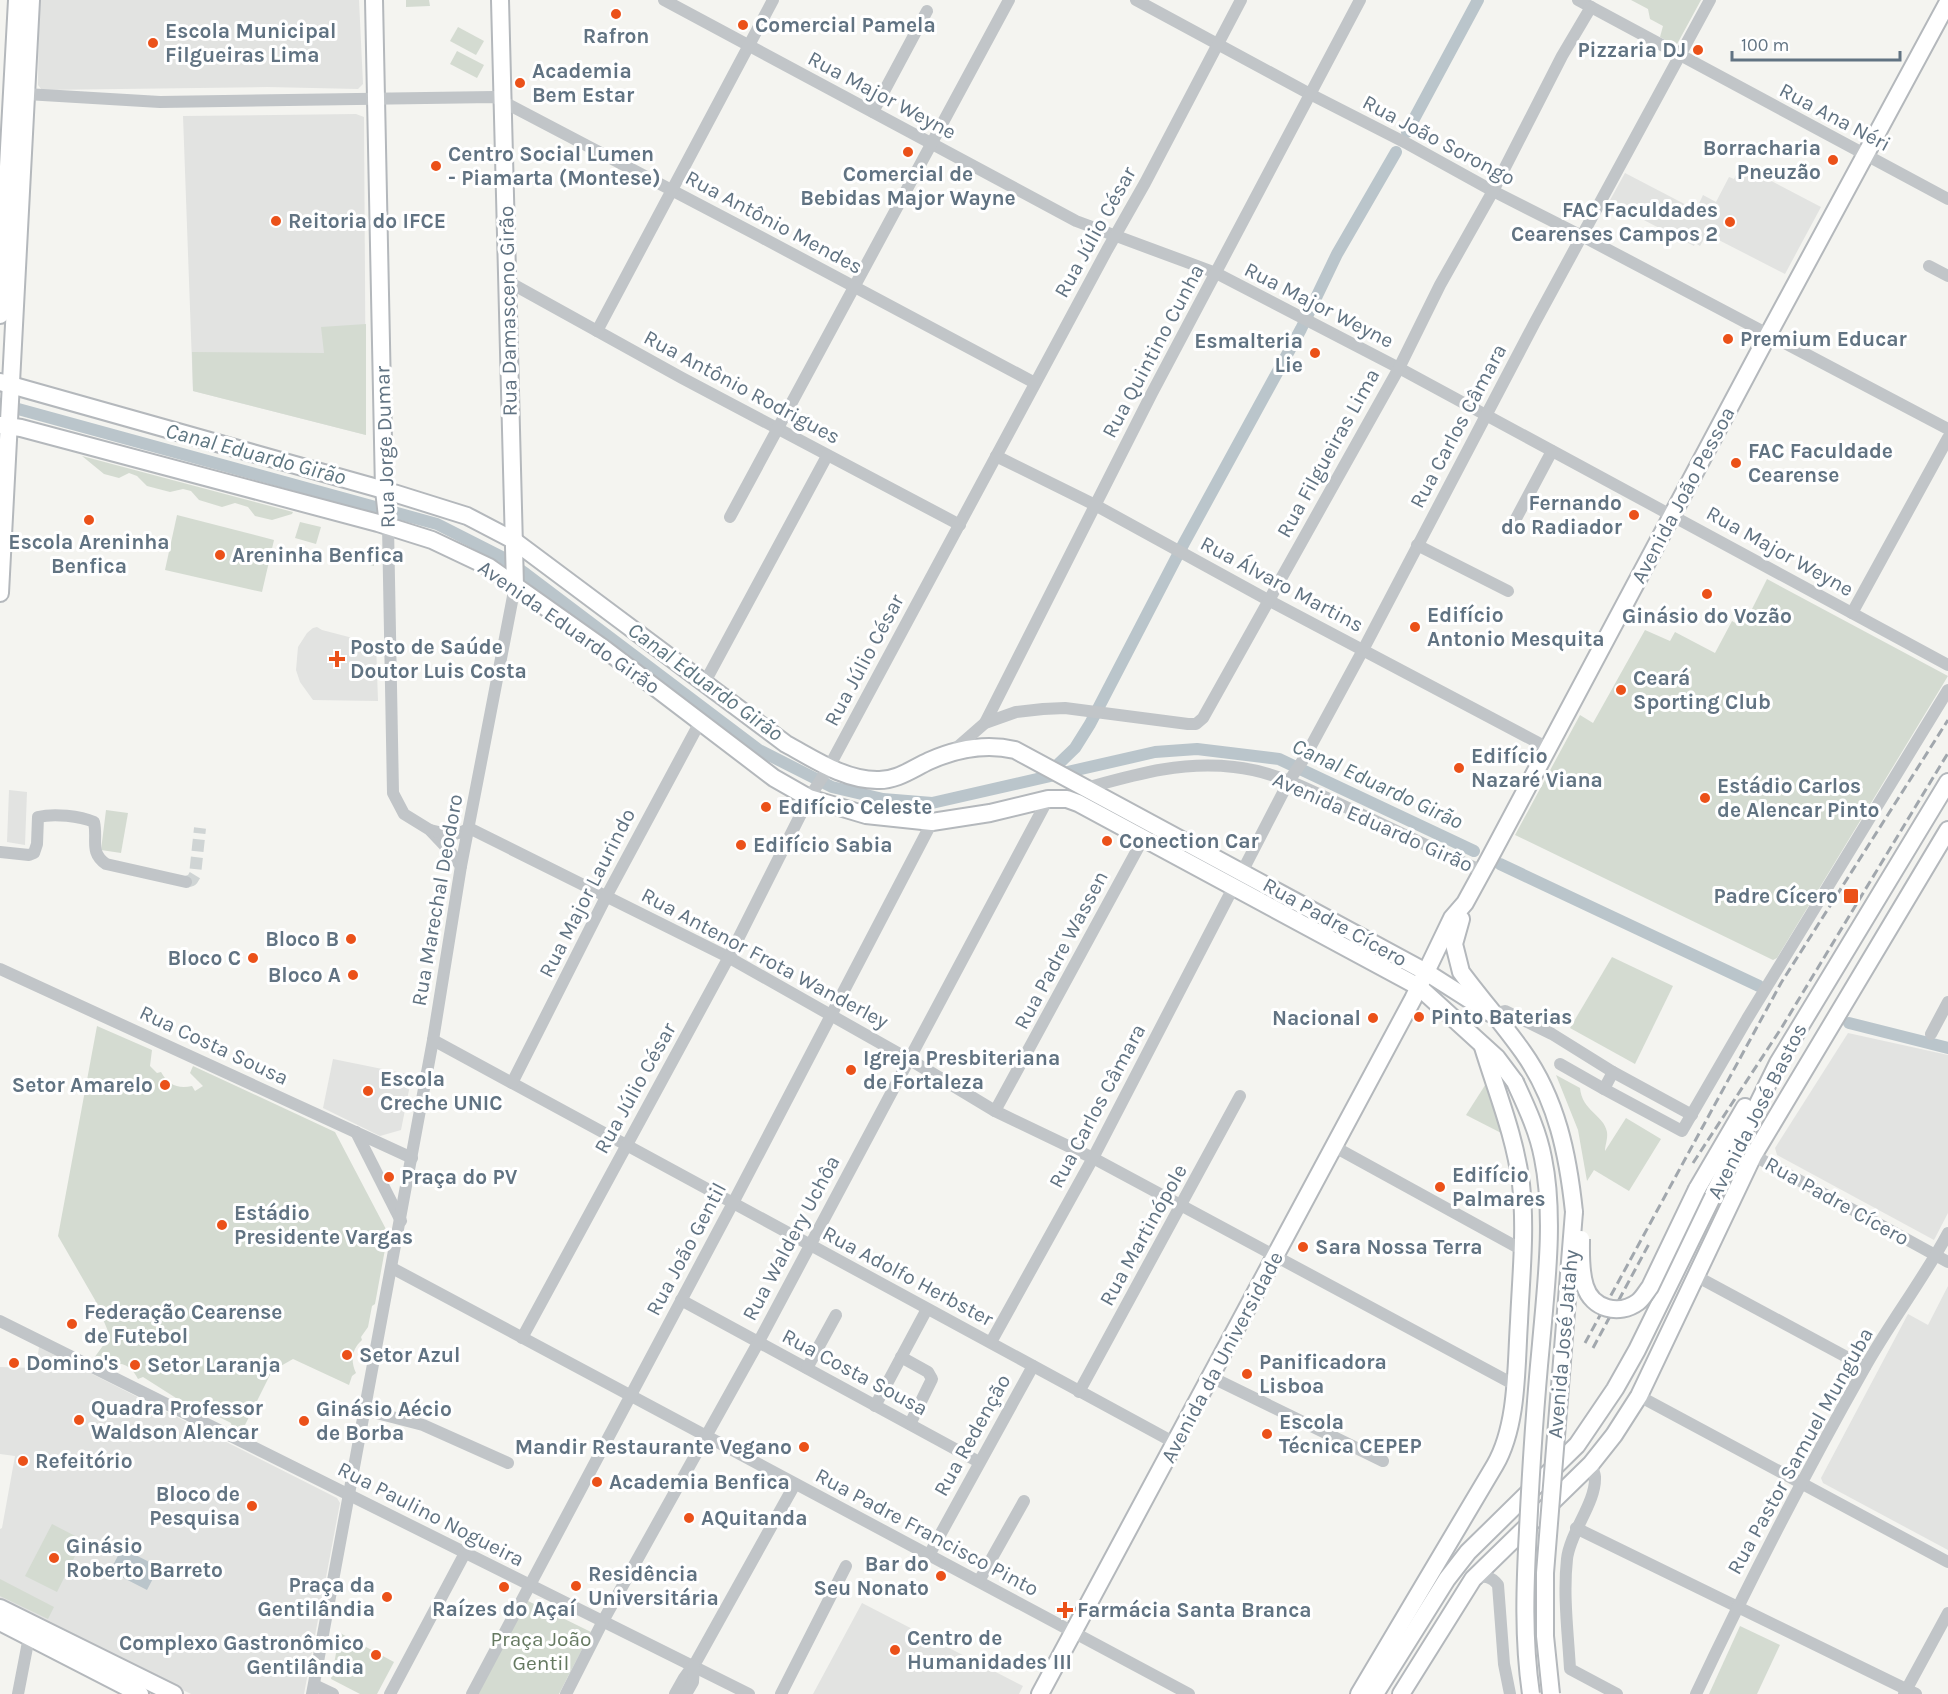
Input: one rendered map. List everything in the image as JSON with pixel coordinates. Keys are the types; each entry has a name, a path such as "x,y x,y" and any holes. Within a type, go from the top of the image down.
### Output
{"main road":[{"path":"0,315 17,0"},
{"path":"0,593 6,405 31,0"},
{"name":"Rua Jorge Dumar","path":"374,0 386,508"},
{"name":"Rua Damasceno Girão","path":"500,0 515,572"},
{"name":"Avenida João Pessoa","path":"1423,979 1452,918 1465,903 1948,2"},
{"name":"Avenida Eduardo Girão","path":"6,405 386,508 467,516 513,540 672,660 826,771 864,779 885,780 949,754 981,747 1002,747 1015,750 1050,769"},
{"name":"Avenida Eduardo Girão","path":"6,405 386,508 432,540 489,567 515,572 606,650 774,778 811,795 866,815 932,822 981,815 1048,799"},
{"name":"Rua Padre Cícero","path":"1050,769 1238,879 1492,1014"},
{"name":"Avenida José Bastos","path":"1375,1694 1447,1579 1468,1552 1577,1445 1615,1389 1637,1350 1732,1143 1948,783"},
{"name":"Rua Padre Cícero","path":"1048,799 1067,799 1078,803 1143,839 1238,879"},
{"name":"Avenida José Bastos","path":"1401,1694 1473,1579 1591,1464 1614,1435 1639,1396 1754,1156 1946,836"},
{"name":"Avenida José Jatahy","path":"1465,903 1456,934 1455,954 1461,972 1522,1051 1536,1073 1562,1136 1570,1175 1574,1212 1545,1573 1545,1636 1551,1694"},
{"name":"Rua Padre Cícero","path":"1423,979 1483,1046"},
{"name":"Avenida da Universidade","path":"1040,1694 1423,979"},
{"path":"1359,1694 1504,1450 1509,1434 1515,1385 1524,1240 1521,1184 1513,1140 1501,1096 1483,1046"},
{"name":"Avenida José Jatahy","path":"1483,1046 1497,1058 1515,1082 1538,1136 1546,1180 1548,1266 1531,1455 1524,1601 1526,1653 1531,1694"},
{"path":"1574,1212 1581,1230 1582,1267 1589,1296 1606,1309 1618,1310 1628,1307 1639,1301 1650,1287 1697,1189 1732,1143"},
{"path":"0,1608 174,1694"},
{"path":"0,1622 140,1694"}],"street":[{"name":"Rua Major Weyne","path":"665,0 748,47 1076,221 1216,273 1399,368 1948,665"},
{"path":"597,331 773,0"},
{"path":"730,517 1009,0"},
{"name":"Rua João Sorongo","path":"1136,0 1397,138 1493,192 1582,236 1948,429"},
{"name":"Rua Júlio César","path":"522,1338 728,957 811,795 960,525 1114,236 1145,183 1241,0"},
{"name":"Rua Quintino Cunha","path":"985,723 1095,505 1360,0"},
{"name":"Rua Ana Néri","path":"1578,0 1948,199"},
{"name":"Rua Carlos Câmara","path":"991,1342 1093,1158 1291,778 1305,757 1363,650 1417,545 1582,236 1682,56 1710,0"},
{"name":"Rua Filgueiras Lima","path":"985,723 1016,712 1043,708 1065,708 1196,724 1203,718 1399,368 1440,285 1493,192 1557,65 1591,7"},
{"path":"873,112 927,11"},
{"name":"Rua Antônio Mendes","path":"26,94 160,102 494,97 1035,383"},
{"path":"1929,266 1948,276"},
{"name":"Rua Antônio Rodrigues","path":"507,281 778,430 960,525"},
{"path":"1852,613 1948,438"},
{"path":"1511,528 1552,450"},
{"path":"705,682 827,456"},
{"name":"Rua Álvaro Martins","path":"996,456 1095,505 1268,600 1548,748"},
{"name":"Rua Jorge Dumar","path":"386,508 393,793 404,814 430,830 461,866"},
{"path":"1417,545 1508,591"},
{"name":"Rua Marechal Deodoro","path":"313,1689 434,1040 461,866 515,572"},
{"path":"1560,1064 1683,1131 1747,1020 1948,690"},
{"name":"Rua Major Laurindo","path":"512,1083 607,895 700,722"},
{"path":"949,754 985,723"},
{"name":"Avenida Eduardo Girão","path":"1080,785 1174,766 1232,766 1291,778 1482,871"},
{"name":"Rua Waldery Uchôa","path":"566,1694 603,1621 758,1342 1048,799"},
{"path":"0,852 29,855 34,853 37,844 38,817 45,815 86,819 94,822 95,850 98,859 106,864 186,882"},
{"name":"Rua João Gentil","path":"472,1694 932,822"},
{"path":"430,830 454,834 469,828"},
{"name":"Rua Antenor Frota Wanderley","path":"469,828 728,957 831,1014 995,1111 1093,1158 1515,1385"},
{"name":"Rua Padre Wassen","path":"995,1111 1143,839"},
{"name":"Rua Costa Sousa","path":"0,969 412,1158"},
{"path":"1931,1034 1948,1002"},
{"name":"Rua Padre Cícero","path":"1492,1014 1505,1011 1552,1034 1613,1072 1692,1115"},
{"name":"Rua Adolfo Herbster","path":"434,1040 1175,1443"},
{"path":"1605,1089 1613,1072"},
{"name":"Rua Martinópole","path":"1079,1392 1240,1096"},
{"path":"356,1132 401,1221"},
{"name":"Rua Padre Cícero","path":"1732,1143 1948,1262"},
{"path":"1333,1146 1515,1246"},
{"name":"Rua Pastor Samuel Munguba","path":"1696,1694 1737,1607 1865,1367 1948,1233"},
{"name":"Rua Padre Francisco Pinto","path":"392,1268 1189,1694"},
{"path":"1696,1276 1865,1367"},
{"name":"Rua Costa Sousa","path":"681,1300 979,1462"},
{"path":"875,1406 927,1309"},
{"path":"807,1368 836,1315"},
{"name":"Rua Paulino Nogueira","path":"0,1321 749,1694"},
{"path":"901,1357 928,1372 932,1379 910,1424"},
{"name":"Rua Redenção","path":"928,1555 1033,1366"},
{"path":"1211,1377 1383,1461"},
{"path":"1639,1396 1948,1562"},
{"path":"365,1410 423,1425 508,1463"},
{"path":"1591,1464 1595,1476 1591,1497 1576,1528 1567,1558 1566,1596 1570,1669 1617,1694"},
{"path":"675,1694 694,1666 795,1484"},
{"path":"979,1581 1024,1501"},
{"path":"1576,1528 1909,1692 1948,1613"},
{"path":"390,1694 465,1554"},
{"path":"781,1694 846,1566"},
{"path":"1473,1579 1483,1576 1492,1579 1498,1585 1504,1664 1510,1694"},
{"path":"18,1694 29,1637"},
{"path":"686,1694 693,1682 694,1666"},
{"path":"313,1689 333,1694"}],"shaded area":[{"name":"Escola Municipal Filgueiras Lima","path":"39,0 359,0 363,84 358,89 267,87 42,90 38,85"},
{"name":"Reitoria do IFCE","path":"356,114 364,117 366,435 193,391 183,116"},
{"name":"FAC Faculdades Cearenses Campos 2","path":"1741,165 1821,207 1785,274 1707,234 1700,246 1695,243 1694,246 1609,202 1625,173 1696,210 1703,195 1716,202 1729,177 1734,179"},
{"name":"Posto de Saúde Doutor Luis Costa","path":"317,627 372,643 376,642 378,701 313,700 300,682 296,670 298,647 307,633"},
{"path":"9,790 27,792 25,845 7,842"},
{"path":"174,950 199,953 197,967 181,961 182,956 174,955"},
{"path":"1848,1033 1948,1055 1948,1213 1934,1240 1777,1155 1775,1148"},
{"name":"Escola Creche UNIC","path":"333,1059 412,1075 401,1130 380,1136 323,1108"},
{"path":"1948,1286 1948,1550 1823,1483 1821,1478 1908,1314 1928,1325"},
{"path":"39,1347 337,1498 340,1503 304,1694 191,1694 0,1600 0,1529 15,1456 0,1454 0,1367 36,1368"},
{"path":"122,1548 159,1567 147,1590 110,1571"},
{"name":"Centro de Humanidades III","path":"862,1603 1023,1686 1019,1694 813,1694"}],"green space":[{"path":"406,0 429,0 430,6 406,7"},
{"path":"1631,0 1701,0 1676,46 1660,37 1663,26 1650,19 1648,9"},
{"path":"458,27 484,41 476,55 450,41"},
{"path":"457,51 484,65 477,78 450,64"},
{"path":"366,324 366,435 193,391 192,352 324,353 321,327"},
{"path":"82,456 293,512 272,520 255,516 248,507 235,503 222,507 199,500 191,491 183,489 170,492 147,486 137,476 129,473 119,478 104,474"},
{"name":"Areninha Benfica","path":"177,515 274,540 262,592 165,570"},
{"path":"300,522 321,527 316,544 295,538"},
{"path":"346,549 374,556 374,566 337,556 339,551"},
{"name":"Estádio Carlos de Alencar Pinto","path":"1767,579 1948,676 1777,958 1773,960 1515,835 1580,715 1593,723 1645,630 1670,641 1675,632 1715,653 1732,621 1741,626 1744,620 1746,621"},
{"path":"106,810 128,813 121,853 101,850"},
{"path":"1612,957 1673,986 1635,1064 1570,1028"},
{"name":"Estádio Presidente Vargas","path":"97,1026 152,1050 150,1066 157,1073 161,1072 174,1085 192,1086 195,1091 203,1086 190,1073 193,1066 335,1132 388,1233 375,1304 372,1306 368,1327 354,1351 353,1364 356,1373 352,1376 349,1385 293,1359 272,1371 242,1431 205,1410 196,1412 181,1405 176,1398 143,1377 138,1379 126,1366 118,1363 108,1364 107,1360 94,1358 110,1336 95,1300 58,1236"},
{"path":"1556,1075 1580,1088 1589,1108 1602,1121 1607,1135 1605,1151 1626,1118 1661,1139 1629,1191 1594,1170 1587,1181 1578,1130"},
{"path":"1489,1079 1509,1137 1466,1115"},
{"name":"Ginásio Roberto Barreto","path":"52,1524 83,1540 57,1592 25,1576"},
{"path":"0,1579 54,1607 48,1619 0,1596"},
{"name":"Praça João Gentil","path":"526,1600 591,1632 559,1694 478,1694"},
{"path":"1740,1626 1780,1645 1757,1694 1709,1694"},
{"path":"340,1633 394,1662 377,1694 360,1694 331,1679"}],"waterway":[{"path":"1407,132 1478,0"},
{"path":"1047,775 1075,748 1090,724 1184,543 1301,329 1337,254 1396,152"},
{"name":"Canal Eduardo Girão","path":"0,404 437,524 502,557 759,750 832,787 883,799 932,803 1155,752 1197,749 1279,759 1474,851"},
{"name":"Canal Eduardo Girão","path":"1500,864 1759,986"},
{"name":"Canal Eduardo Girão","path":"1849,1023 1948,1048"}],"tunnel":[{"path":"186,882 192,880 195,875 200,828"}],"railway":[{"path":"1585,1343 1781,983 1948,720"},
{"path":"1693,1163 1782,1027 1948,753"},
{"path":"1593,1348 1650,1242"}],"place":[{"name":"Rafron","path":"616,14"},
{"name":"Comercial Pamela","path":"743,25"},
{"name":"Escola Municipal Filgueiras Lima","path":"153,43"},
{"name":"Pizzaria DJ","path":"1698,50"},
{"name":"Academia Bem Estar","path":"520,83"},
{"name":"Comercial de Bebidas Major Wayne","path":"908,152"},
{"name":"Borracharia Pneuzão","path":"1833,160"},
{"name":"Centro Social Lumen - Piamarta (Montese)","path":"436,166"},
{"name":"Reitoria do IFCE","path":"276,221"},
{"name":"FAC Faculdades Cearenses Campos 2","path":"1730,222"},
{"name":"Premium Educar","path":"1728,339"},
{"name":"Esmalteria Lie","path":"1315,353"},
{"name":"FAC Faculdade Cearense","path":"1736,463"},
{"name":"Fernando do Radiador","path":"1634,515"},
{"name":"Escola Areninha Benfica","path":"89,520"},
{"name":"Areninha Benfica","path":"220,555"},
{"name":"Ginásio do Vozão","path":"1707,594"},
{"name":"Edifício Antonio Mesquita","path":"1415,627"},
{"name":"Posto de Saúde Doutor Luis Costa","path":"337,659"},
{"name":"Ceará Sporting Club","path":"1621,690"},
{"name":"Edifício Nazaré Viana","path":"1459,768"},
{"name":"Estádio Carlos de Alencar Pinto","path":"1705,798"},
{"name":"Edifício Celeste","path":"766,807"},
{"name":"Conection Car","path":"1107,841"},
{"name":"Edifício Sabia","path":"741,845"},
{"name":"Padre Cícero","path":"1851,896"},
{"name":"Bloco B","path":"351,939"},
{"name":"Bloco C","path":"253,958"},
{"name":"Bloco A","path":"353,975"},
{"name":"Pinto Baterias","path":"1419,1017"},
{"name":"Nacional","path":"1373,1018"},
{"name":"Igreja Presbiteriana de Fortaleza","path":"851,1070"},
{"name":"Setor Amarelo","path":"165,1085"},
{"name":"Escola Creche UNIC","path":"368,1091"},
{"name":"Praça do PV","path":"389,1177"},
{"name":"Edifício Palmares","path":"1440,1187"},
{"name":"Estádio Presidente Vargas","path":"222,1225"},
{"name":"Sara Nossa Terra","path":"1303,1247"},
{"name":"Federação Cearense de Futebol","path":"72,1324"},
{"name":"Setor Azul","path":"347,1355"},
{"name":"Domino's","path":"14,1363"},
{"name":"Setor Laranja","path":"135,1365"},
{"name":"Panificadora Lisboa","path":"1247,1374"},
{"name":"Quadra Professor Waldson Alencar","path":"79,1420"},
{"name":"Ginásio Aécio de Borba","path":"304,1421"},
{"name":"Escola Técnica CEPEP","path":"1267,1434"},
{"name":"Mandir Restaurante Vegano","path":"804,1447"},
{"name":"Refeitório","path":"23,1461"},
{"name":"Academia Benfica","path":"597,1482"},
{"name":"Bloco de Pesquisa","path":"252,1506"},
{"name":"AQuitanda","path":"689,1518"},
{"name":"Ginásio Roberto Barreto","path":"54,1558"},
{"name":"Bar do Seu Nonato","path":"941,1576"},
{"name":"Residência Universitária","path":"576,1586"},
{"name":"Raízes do Açaí","path":"504,1587"},
{"name":"Praça da Gentilândia","path":"387,1597"},
{"name":"Farmácia Santa Branca","path":"1065,1610"},
{"name":"Centro de Humanidades III","path":"895,1650"},
{"name":"Complexo Gastronômico Gentilândia","path":"376,1655"}]}
